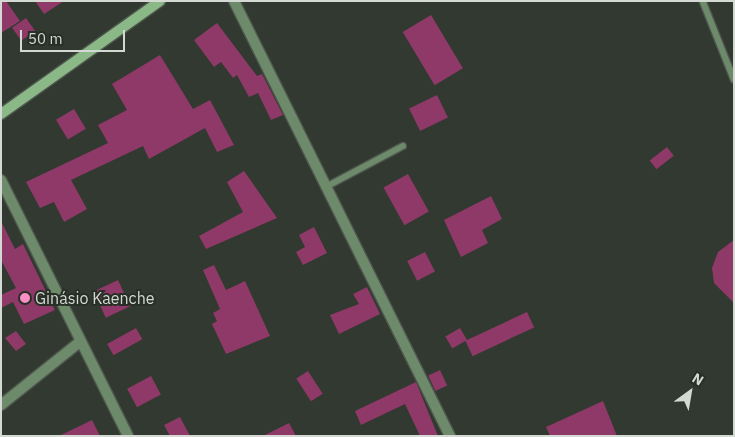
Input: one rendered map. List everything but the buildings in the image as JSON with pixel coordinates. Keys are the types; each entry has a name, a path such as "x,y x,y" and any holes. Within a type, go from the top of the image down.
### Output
{"main road":[{"path":"1,114 160,1"}],"street":[{"path":"234,1 450,436"},
{"path":"1,180 128,436"},
{"path":"1,404 81,341"}],"lane":[{"path":"703,1 734,78"},
{"path":"326,187 403,146"}],"place":[{"name":"Ginásio Kaenche","path":"25,298"}]}
